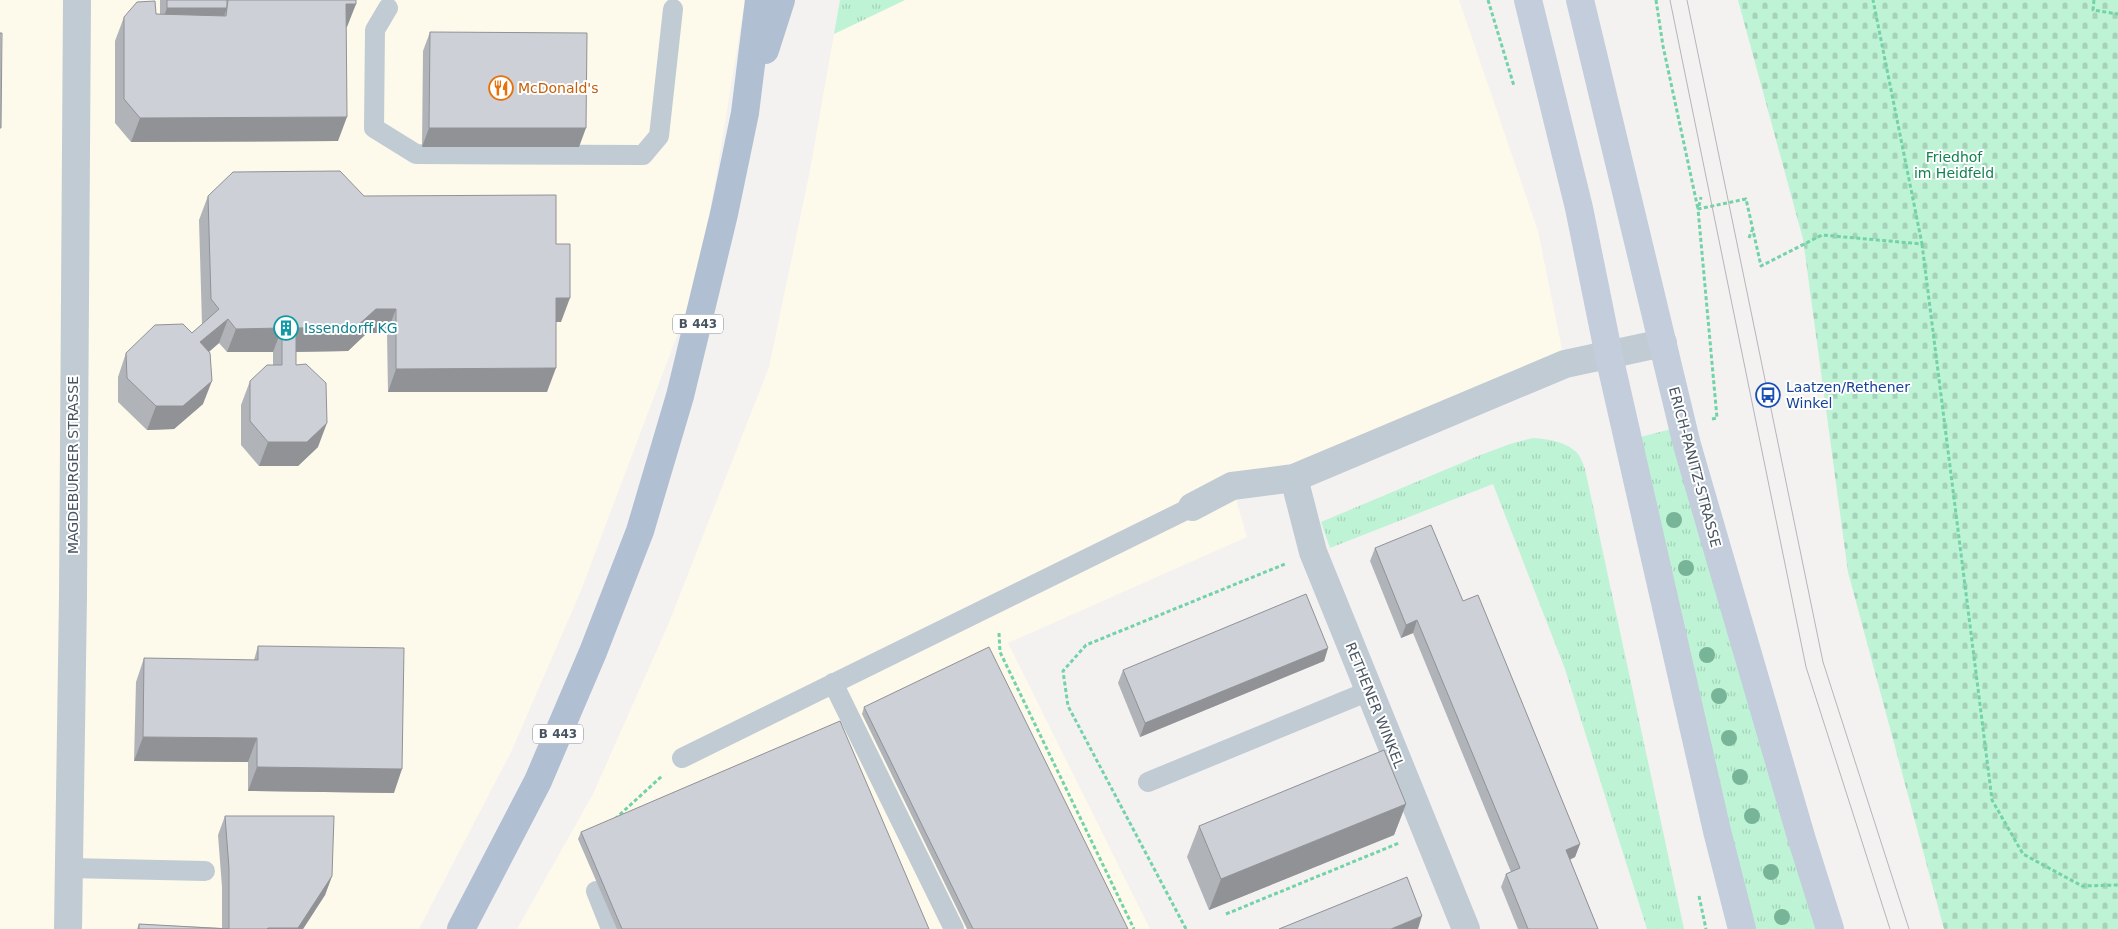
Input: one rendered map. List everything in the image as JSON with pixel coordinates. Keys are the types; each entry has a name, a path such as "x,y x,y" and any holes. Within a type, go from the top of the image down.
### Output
{"main road":[{"name":"B 443","path":"461,929 538,781 640,531 680,396 724,214 745,113 759,0"},
{"path":"745,113 781,0"},
{"path":"1528,0 1579,208 1609,356 1716,831 1742,929"},
{"name":"ERICH-PANITZ-STRASSE","path":"1580,0 1683,426 1802,840 1830,929"}],"street":[{"name":"MAGDEBURGER STRASSE","path":"68,929 73,596 77,0"},
{"path":"1192,507 1232,486 1294,478 1565,364 1663,343"},
{"name":"RETHENER WINKEL","path":"1294,478 1313,552 1466,929"}],"lane":[{"path":"388,8 375,30 374,128 416,154 643,156 659,136 673,9"},
{"path":"682,758 1192,507"},
{"path":"833,683 954,929"},
{"path":"1148,782 1369,691"},
{"path":"69,868 205,871"},
{"path":"596,891 611,929"}],"path":[{"path":"1656,0 1663,46 1698,210 1717,418 1683,426"},
{"path":"1873,0 1922,244 1992,800 2023,854 2082,886 2118,885"},
{"path":"2094,0 2093,10 2118,14"},
{"path":"1698,210 1701,197"},
{"path":"1698,210 1746,199 1760,266 1822,235 1922,244"},
{"path":"1749,238 1752,230"},
{"path":"1186,929 1068,706 1063,671 1086,645 1313,552"},
{"path":"986,608 1000,635 1000,652 1134,929"},
{"path":"608,824 682,758"},
{"path":"1226,914 1427,832"}],"shaded area":[{"path":"0,0 745,0 715,184 694,291 580,593 512,750 419,929 0,929"},
{"path":"905,0 1459,0 1538,231 1565,364 1232,486 1247,537 1008,643 1150,929 517,929 593,794 668,625 769,367 810,170 834,34"}],"green space":[{"path":"840,0 905,0 834,34"},
{"name":"Friedhof im Heidfeld","path":"1738,0 2118,0 2118,929 1944,929 1848,572 1803,239"},
{"path":"1683,426 1830,929 1742,929 1629,440"},
{"path":"1533,438 1551,440 1569,447 1578,454 1585,469 1684,929 1647,929 1565,669 1493,484 1330,548 1321,522 1478,456"}],"building":[{"path":"167,0 227,0 227,8 167,8"},
{"path":"228,0 356,0 356,4 346,4 347,117 140,118 124,99 124,17 137,2 155,1 156,14 226,16"},
{"path":"430,32 587,33 586,128 429,128"},
{"path":"0,33 2,33 1,128 0,128"},
{"path":"340,171 364,196 556,195 556,244 570,244 570,298 556,298 556,368 396,369 396,309 376,309 356,327 296,328 296,365 306,364 326,383 327,423 307,442 268,442 250,421 250,381 267,365 282,365 282,328 236,329 228,319 200,342 210,353 212,381 183,406 156,406 127,378 126,353 155,325 183,324 192,333 219,309 211,299 208,196 233,172"},
{"path":"1431,525 1463,601 1478,595 1580,844 1566,850 1598,929 1528,929 1506,874 1520,868 1417,620 1406,625 1375,548"},
{"path":"1306,594 1328,648 1145,723 1123,670"},
{"path":"258,646 404,648 402,769 257,767 257,738 143,737 144,658 258,660"},
{"path":"989,647 1128,929 973,929 864,707"},
{"path":"840,721 929,929 622,929 581,832"},
{"path":"1384,750 1406,804 1221,879 1199,826"},
{"path":"225,816 334,816 332,876 298,928 229,929 229,868"},
{"path":"1407,877 1422,916 1391,929 1279,929"},
{"path":"139,924 229,929 139,929"}],"tram line":[{"path":"1670,0 1806,667 1890,929"},
{"path":"1687,0 1823,662 1909,929"}],"place":[{"name":"McDonald's","path":"501,88"},
{"name":"Issendorff KG","path":"286,328"},
{"name":"Laatzen/Rethener Winkel","path":"1768,395"}]}
